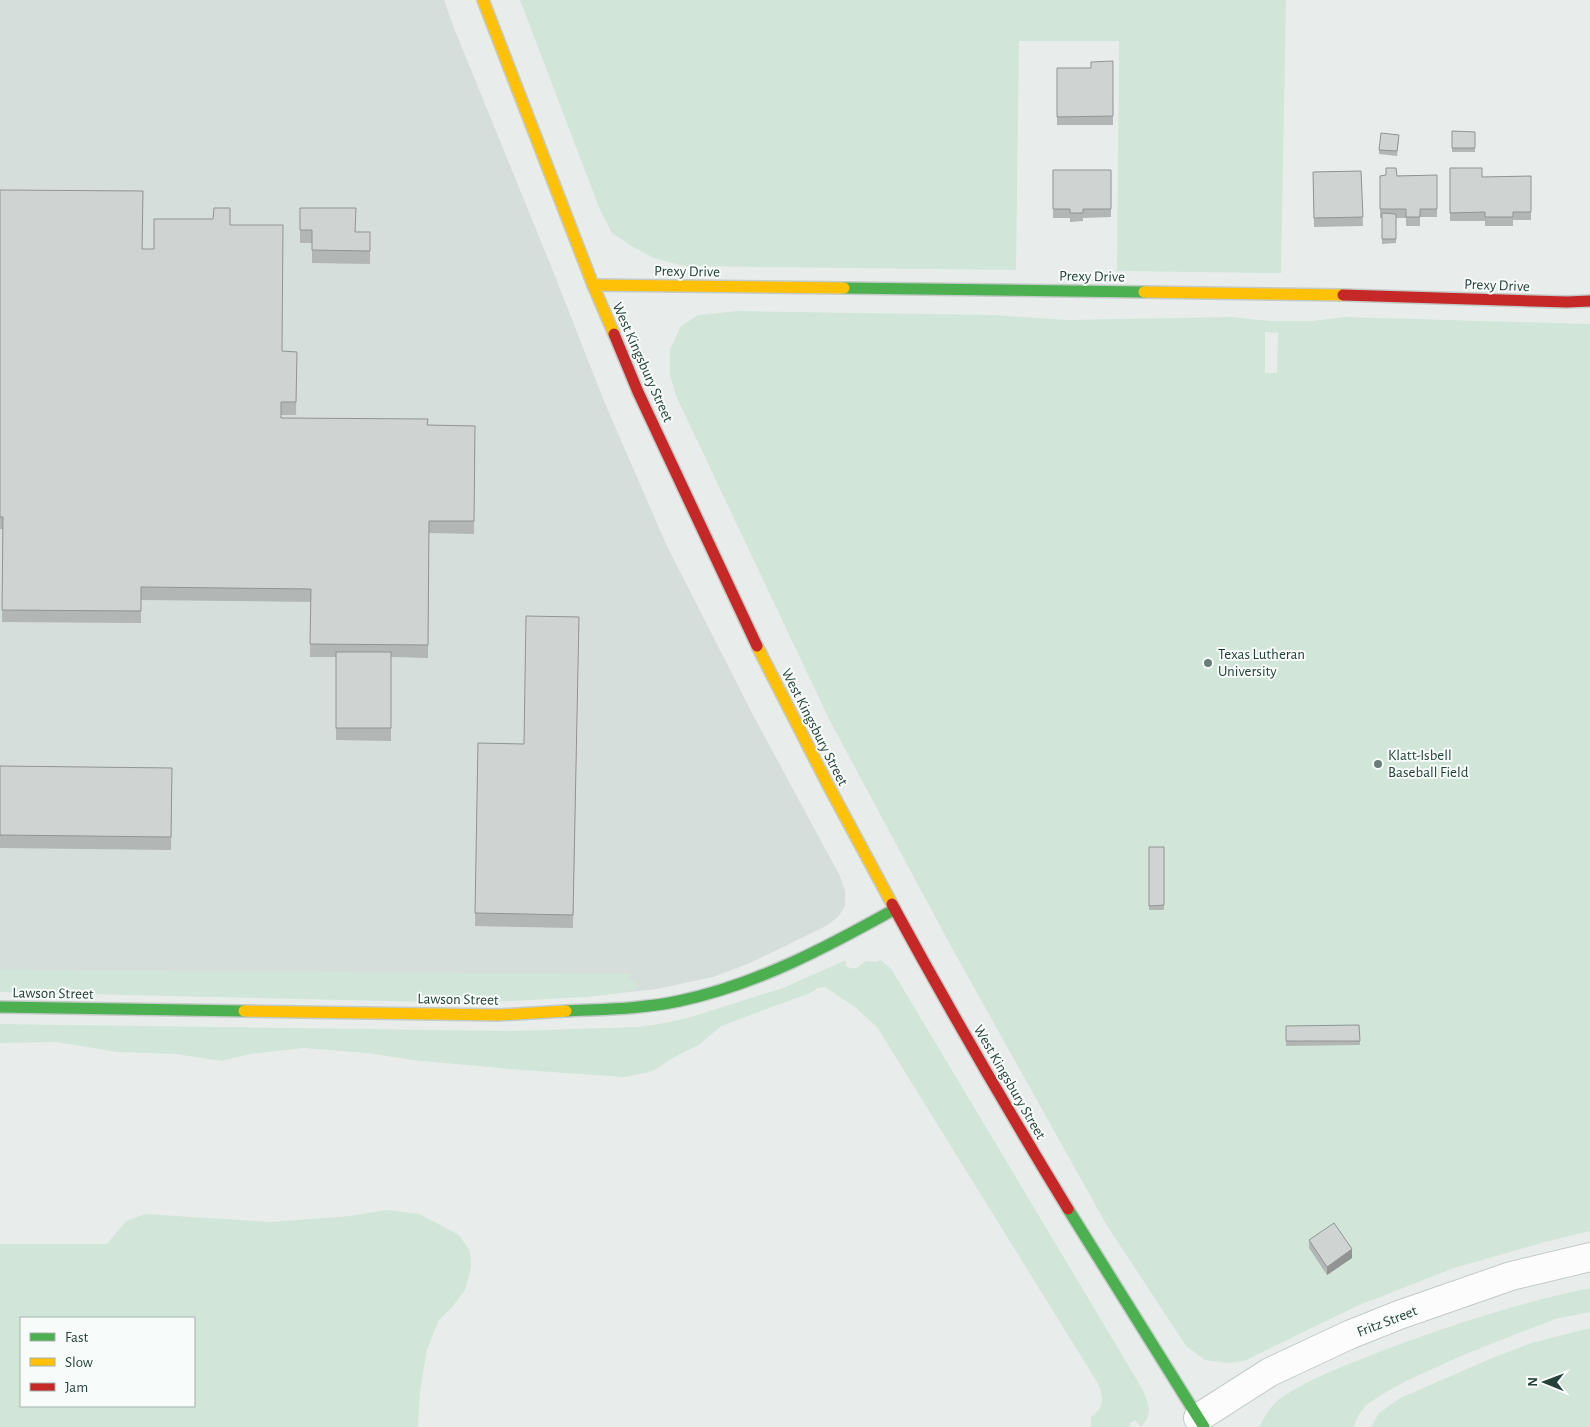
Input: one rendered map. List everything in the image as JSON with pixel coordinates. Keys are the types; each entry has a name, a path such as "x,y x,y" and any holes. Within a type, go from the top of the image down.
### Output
{"street":[{"name":"West Kingsbury Street","path":"483,0 593,285 638,392 762,657 894,909 973,1049 1032,1150 1201,1423"},
{"name":"Prexy Drive","path":"593,285 1337,295 1567,302 1590,300"},
{"name":"Lawson Street","path":"0,1007 498,1015 644,1007 680,1001 770,972 826,947 894,909"},
{"name":"Fritz Street","path":"1201,1423 1270,1372 1349,1335 1399,1315 1511,1276 1590,1256"}],"shaded area":[{"path":"0,0 444,0 604,401 666,544 753,715 840,876 845,891 845,906 838,917 826,926 750,963 713,977 657,989 583,997 0,992"}],"green space":[{"path":"520,0 1286,0 1281,273 1117,271 1119,41 1019,41 1016,270 684,266 654,258 612,233 600,210"},
{"name":"Texas Lutheran University","path":"738,311 993,315 1068,320 1231,317 1270,321 1312,321 1345,317 1590,324 1590,1231 1454,1268 1357,1306 1244,1361 1228,1363 1205,1360 1186,1346 1106,1224 948,941 829,719 677,398 670,375 670,349 681,326 698,315","holes":["1265,332 1278,333 1277,373 1265,373"]},
{"path":"881,960 892,970 1143,1390 1149,1409 1147,1418 1141,1427 1135,1420 1129,1424 1131,1427 1091,1427 1091,1417 1099,1409 1102,1401 1097,1382 877,1027 855,1007 825,987 818,988 810,993 721,1026 699,1045 676,1056 653,1071 625,1077 522,1070 304,1048 250,1054 222,1061 175,1054 117,1052 57,1042 0,1043 0,1024 513,1031 637,1027 687,1018 783,988 844,961 846,961 846,966 857,968 866,961 875,962"},
{"path":"0,970 629,974 628,981 635,981 637,989 583,997 475,1003 0,992"},
{"path":"386,1210 419,1214 459,1235 470,1251 471,1268 465,1290 439,1320 427,1349 420,1392 418,1427 0,1427 0,1244 107,1244 126,1221 145,1214 270,1222 350,1216"},
{"path":"1590,1288 1590,1312 1555,1319 1463,1355 1406,1381 1366,1405 1358,1416 1354,1427 1259,1427 1272,1407 1282,1397 1341,1367 1457,1324 1536,1301"},
{"path":"1590,1328 1590,1427 1371,1427 1379,1413 1400,1398 1531,1343"}],"building":[{"path":"1113,61 1113,116 1057,117 1057,68 1091,68 1091,62"},
{"path":"1452,131 1475,132 1475,148 1452,148"},
{"path":"1381,133 1399,135 1397,151 1379,150"},
{"path":"1386,168 1396,168 1397,176 1437,175 1437,209 1420,209 1420,217 1406,217 1406,209 1380,209 1380,176 1386,175"},
{"path":"1450,168 1482,168 1482,177 1531,176 1531,212 1513,212 1513,217 1485,217 1485,212 1450,213"},
{"path":"1053,170 1111,170 1111,209 1083,209 1083,213 1070,213 1070,209 1053,209"},
{"path":"1361,171 1363,217 1314,218 1313,172"},
{"path":"0,190 143,191 142,249 154,249 154,219 213,219 214,208 230,208 230,225 283,225 282,351 297,352 296,402 281,402 281,418 428,419 427,425 475,426 474,521 429,521 428,645 310,644 311,589 141,587 141,611 2,610 3,517 0,517"},
{"path":"300,208 356,208 355,232 370,232 370,251 312,250 312,230 300,230"},
{"path":"1382,213 1396,214 1396,239 1382,239"},
{"path":"526,616 579,617 573,915 475,913 478,743 524,744"},
{"path":"336,652 391,652 391,728 336,728"},
{"path":"0,766 172,768 171,837 0,835"},
{"path":"1149,847 1164,847 1164,905 1149,906"},
{"path":"1359,1025 1360,1041 1286,1041 1286,1026"},
{"path":"1334,1223 1352,1249 1327,1267 1309,1240"}],"traffic: fast":[{"path":"844,288 1144,292"},
{"path":"566,1011 651,1006 708,994 763,975 817,951 895,909"},
{"path":"0,1007 244,1011"},
{"path":"1068,1209 1204,1427"}],"traffic: slow":[{"path":"483,0 593,285 614,334"},
{"path":"593,285 844,288"},
{"path":"1144,292 1343,295"},
{"path":"757,646 828,785 892,904"},
{"path":"244,1011 498,1015 566,1011"}],"traffic: jam":[{"path":"1343,295 1567,302 1590,301"},
{"path":"614,334 638,392 757,646"},
{"path":"892,904 978,1058 1068,1209"}],"place":[{"name":"Texas Lutheran University","path":"1208,663"},
{"name":"Klatt-Isbell Baseball Field","path":"1378,764"}]}
